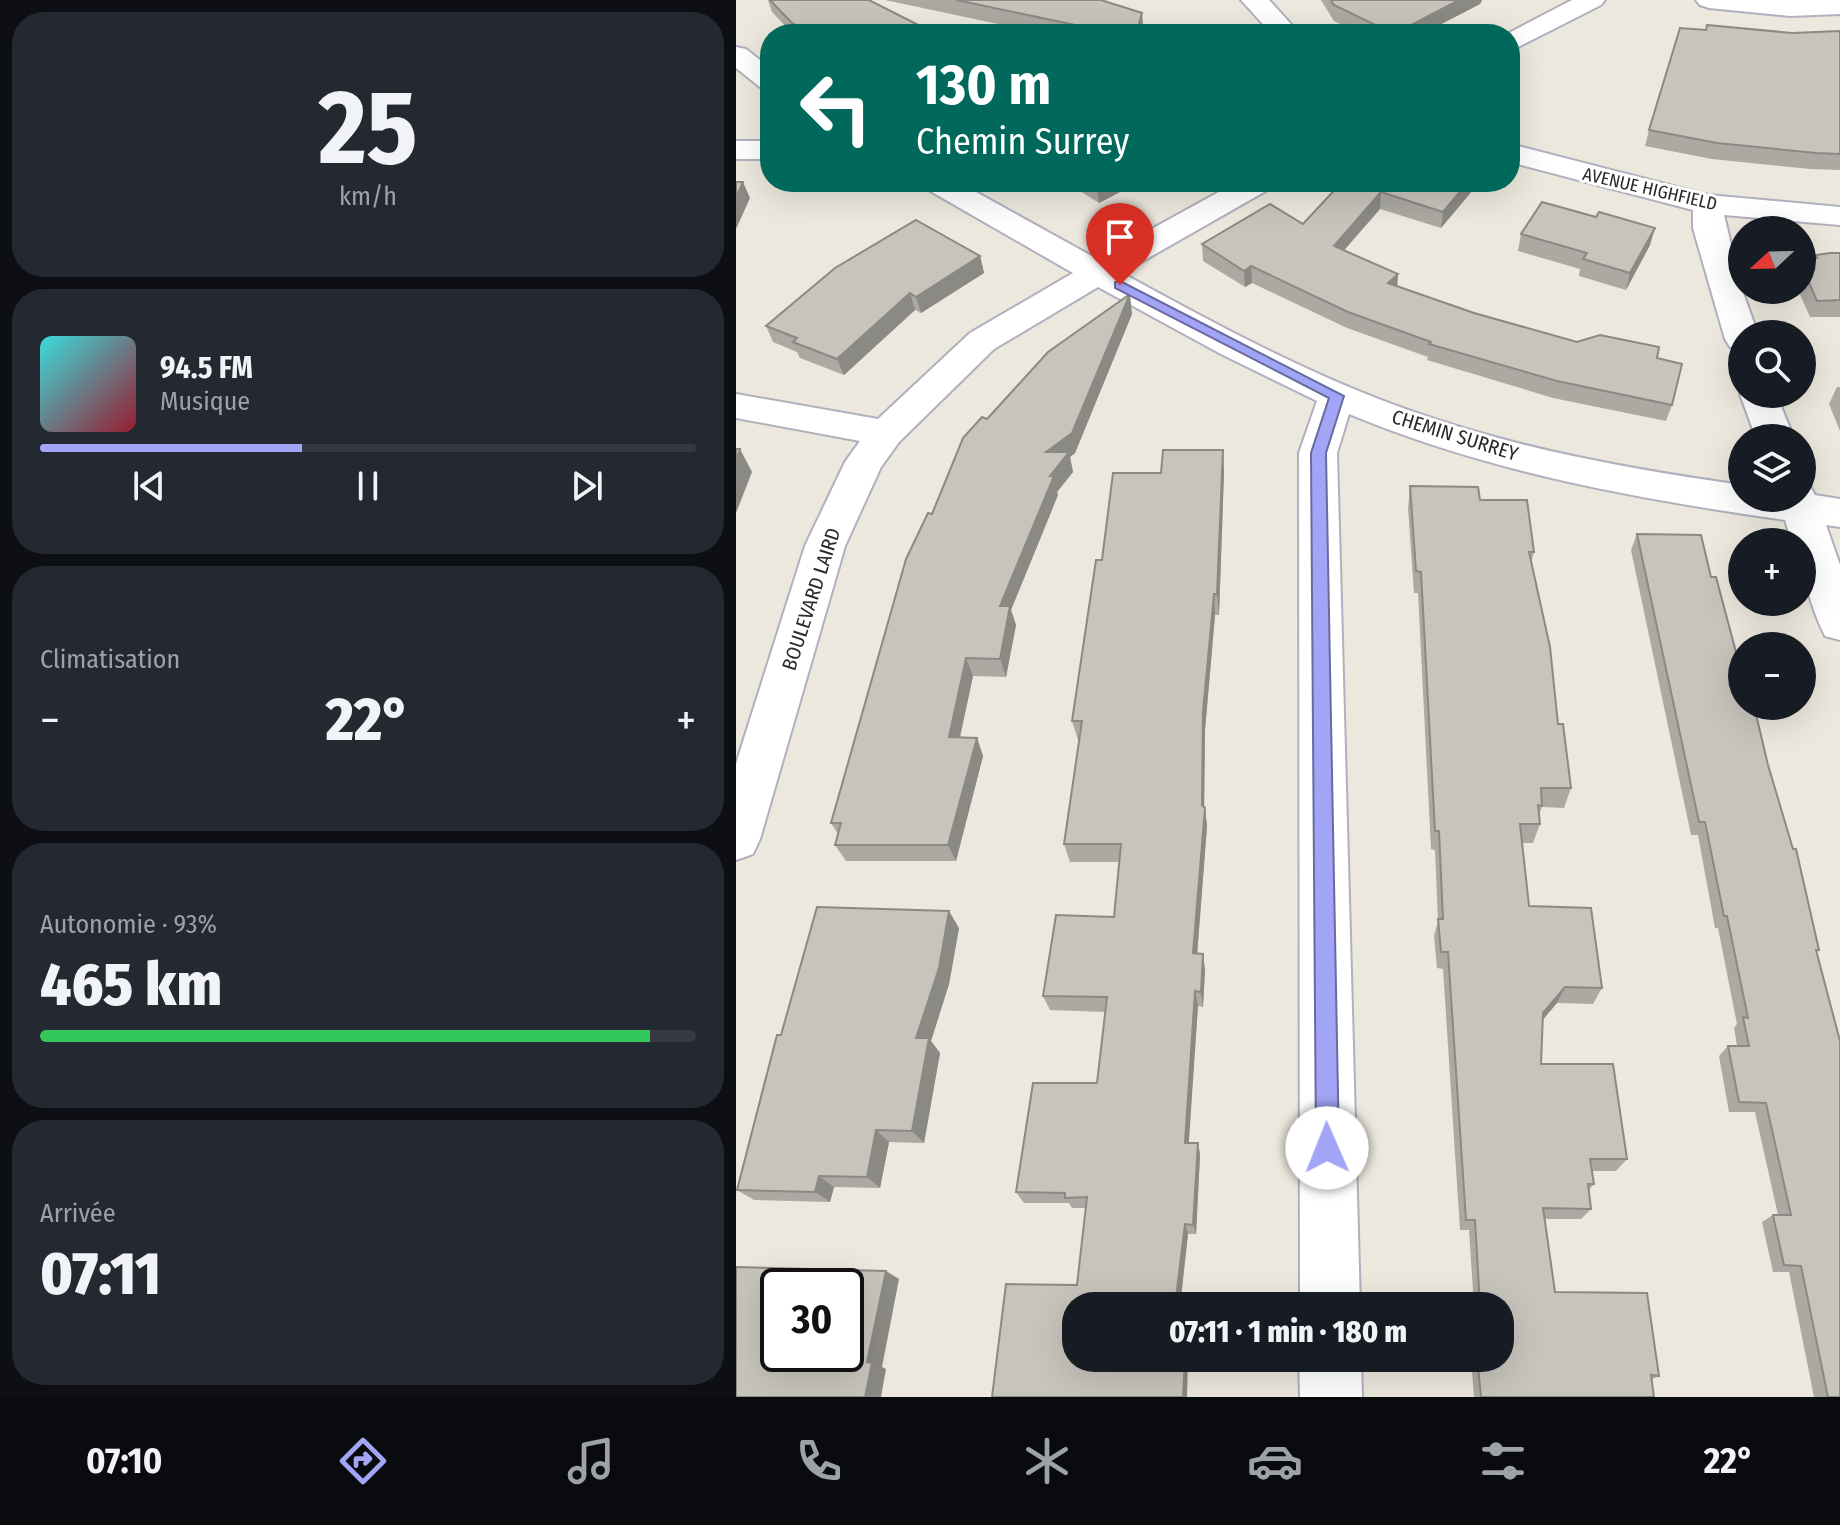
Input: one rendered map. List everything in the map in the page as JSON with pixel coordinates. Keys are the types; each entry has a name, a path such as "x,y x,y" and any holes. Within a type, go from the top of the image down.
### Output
{"street":[{"path":"1254,0 1277,24"},
{"path":"1520,37 1588,0"},
{"path":"1709,0 1790,8 1840,6"},
{"path":"736,55 760,73"},
{"path":"736,150 760,150"},
{"name":"AVENUE HIGHFIELD","path":"1520,156 1708,204 1840,216"},
{"name":"CHEMIN SURREY","path":"954,192 1097,273 1337,396 1440,434 1572,470 1728,493"},
{"name":"BOULEVARD LAIRD","path":"736,839 825,546 864,462 886,433 982,341 1242,192"},
{"path":"1708,204 1709,228 1736,320"},
{"path":"1330,1292 1318,453 1337,396"},
{"path":"736,406 886,433"},
{"name":"CHEMIN SURREY","path":"1816,507 1840,513"},
{"path":"1802,512 1840,624"},
{"path":"1330,1372 1331,1397"}],"building":[{"path":"770,0 869,0 916,24 794,24"},
{"path":"956,0 1101,0 1142,13 1139,24 1070,24"},
{"path":"1331,0 1459,0 1413,24 1373,24 1334,5"},
{"path":"1707,25 1792,33 1840,31 1840,154 1717,143 1649,130 1680,28 1706,30"},
{"path":"736,182 743,182 736,198"},
{"path":"1333,192 1381,192 1334,246 1398,274 1388,283 1474,313 1577,342 1600,335 1659,347 1657,358 1682,364 1672,405 1557,381 1429,344 1431,342 1348,312 1251,266 1244,271 1202,244 1270,204 1303,224"},
{"path":"1381,192 1460,192 1443,212"},
{"path":"1542,202 1596,217 1599,212 1655,228 1630,273 1583,259 1587,253 1521,234"},
{"path":"916,220 980,256 916,297 910,293 837,359 793,342 797,338 766,326 835,268"},
{"path":"1840,253 1840,300 1817,301 1816,255"},
{"path":"1130,294 1072,433 1046,452 1069,452 1050,476 1054,476 1000,606 1010,606 1000,659 966,658 949,737 977,738 948,845 835,845 841,823 831,823 906,559 928,513 932,514 963,438 982,417 987,419 1048,352"},
{"path":"1163,450 1223,450 1217,594 1214,594 1203,711 1202,805 1205,808 1193,953 1203,954 1201,992 1195,991 1185,1143 1198,1143 1193,1225 1185,1224 1177,1292 1062,1292 1062,1372 1184,1372 1183,1397 992,1397 1006,1284 1077,1285 1087,1197 1065,1198 1065,1193 1016,1192 1033,1083 1097,1083 1107,997 1043,996 1056,915 1114,917 1121,844 1064,844 1082,721 1072,721 1096,560 1102,560 1113,473 1161,473"},
{"path":"1410,486 1478,487 1480,500 1527,500 1534,552 1529,552 1550,647 1558,724 1563,724 1571,788 1541,788 1542,806 1538,805 1540,824 1520,824 1529,906 1591,908 1602,988 1565,987 1543,1013 1541,1064 1613,1064 1627,1159 1590,1159 1594,1184 1588,1184 1591,1209 1543,1208 1555,1292 1647,1293 1659,1376 1651,1375 1654,1397 1481,1397 1479,1372 1514,1372 1514,1292 1479,1292 1475,1220 1466,1220 1448,952 1441,952 1438,919 1443,919 1439,831 1435,831 1421,572 1416,571"},
{"path":"1637,534 1701,535 1711,577 1716,577 1731,632 1728,632 1728,720 1757,720 1793,849 1796,849 1819,950 1816,950 1840,1041 1840,1397 1828,1397 1801,1266 1784,1265 1773,1215 1791,1215 1766,1103 1739,1102 1728,1046 1749,1046 1743,1017 1748,1018 1705,822 1699,822"},
{"path":"817,907 949,911 939,968 916,1038 929,1038 912,1131 876,1130 867,1177 819,1176 815,1192 737,1190 777,1035 781,1035"},
{"path":"736,1267 774,1268 760,1268 760,1372 864,1372 864,1270 886,1271 867,1362 872,1363 865,1397 736,1397"}],"route":[{"path":"1120,285 1337,396 1318,453 1327,1148"}]}
